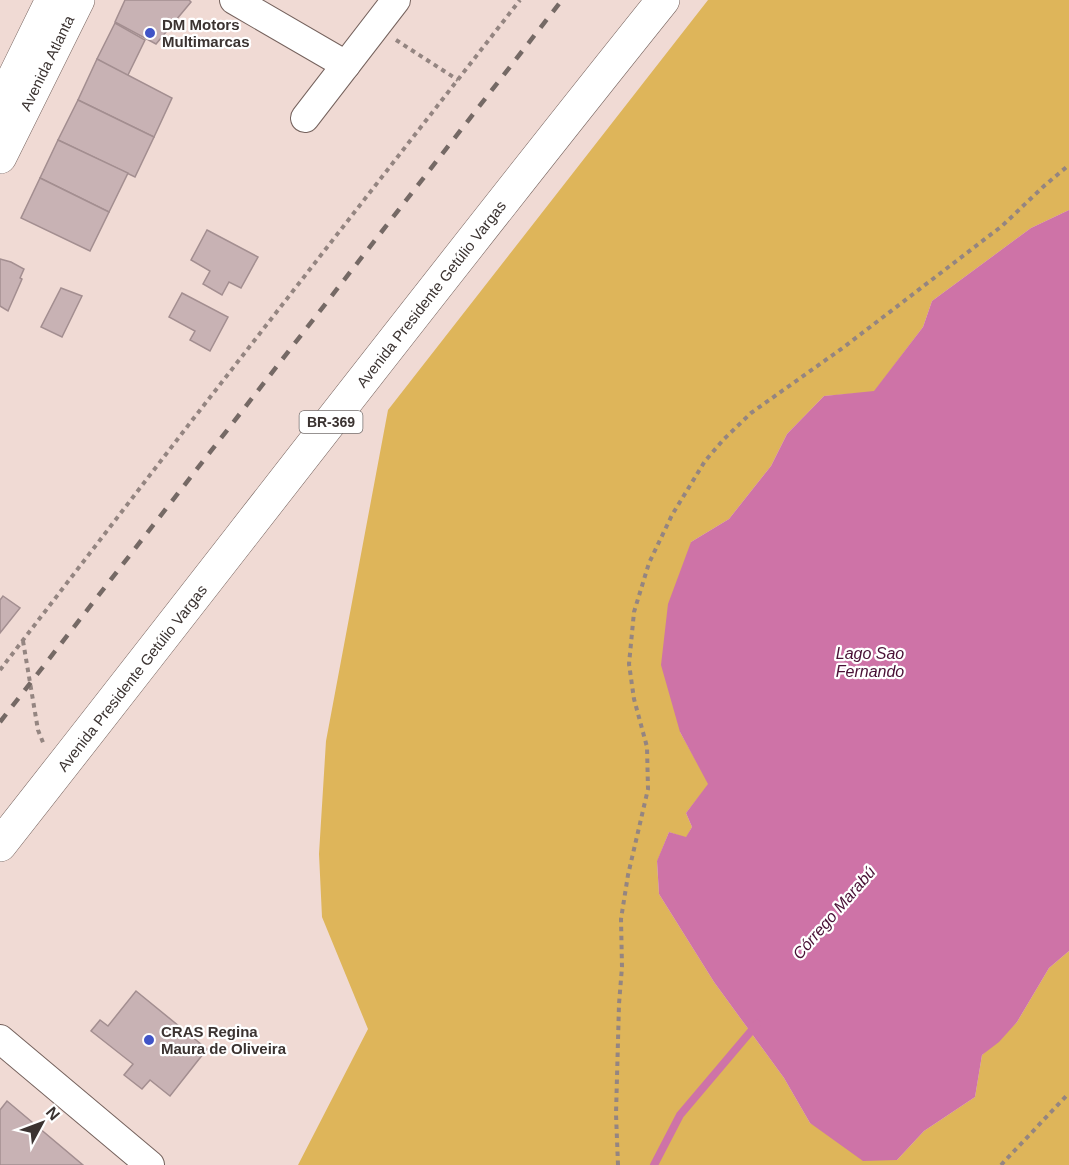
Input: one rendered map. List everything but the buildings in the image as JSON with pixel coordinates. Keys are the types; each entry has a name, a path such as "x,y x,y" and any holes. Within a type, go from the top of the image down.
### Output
{"main road":[{"name":"Avenida Atlanta","path":"0,157 52,0"},
{"name":"Avenida Atlanta","path":"0,106 26,80 78,0"},
{"name":"Avenida Presidente Getúlio Vargas","path":"0,845 534,161 663,0"}],"street":[{"path":"234,0 346,65"},
{"path":"305,118 396,0"},
{"path":"0,1038 150,1165"}],"path":[{"path":"0,670 520,0"},
{"path":"375,26 458,80"},
{"path":"618,1165 616,1114 622,967 621,919 628,875 648,789 647,747 634,699 628,664 633,612 650,562 672,515 705,461 751,412 844,347 1002,226 1069,165"},
{"path":"23,640 38,730 56,775"},
{"path":"1001,1165 1069,1093"}],"shaded area":[{"path":"708,0 1069,0 1069,210 1031,228 932,301 923,327 874,392 824,396 787,434 771,466 729,519 691,542 680,732 709,784 686,813 692,827 686,838 669,832 657,862 659,894 714,982 784,1078 810,1123 897,1160 924,1131 975,1097 982,1055 1017,1022 1049,968 1069,951 1069,1165 298,1165 368,1029 322,917 319,854 326,741 388,410"}],"water":[{"name":"Lago Sao Fernando","path":"1069,210 1069,951 1049,968 1017,1022 999,1042 982,1055 975,1097 924,1131 897,1160 863,1161 810,1123 784,1078 714,982 659,894 657,861 669,832 686,837 692,827 686,813 708,784 680,732 661,665 668,604 691,542 729,519 771,466 787,434 824,396 874,391 923,327 932,301 1031,228"}],"waterway":[{"name":"Córrego Marabú","path":"654,1165 680,1115 757,1024"}],"railway":[{"path":"0,722 562,0"}],"place":[{"name":"DM Motors Multimarcas","path":"150,33"},
{"name":"CRAS Regina Maura de Oliveira","path":"149,1040"}]}
